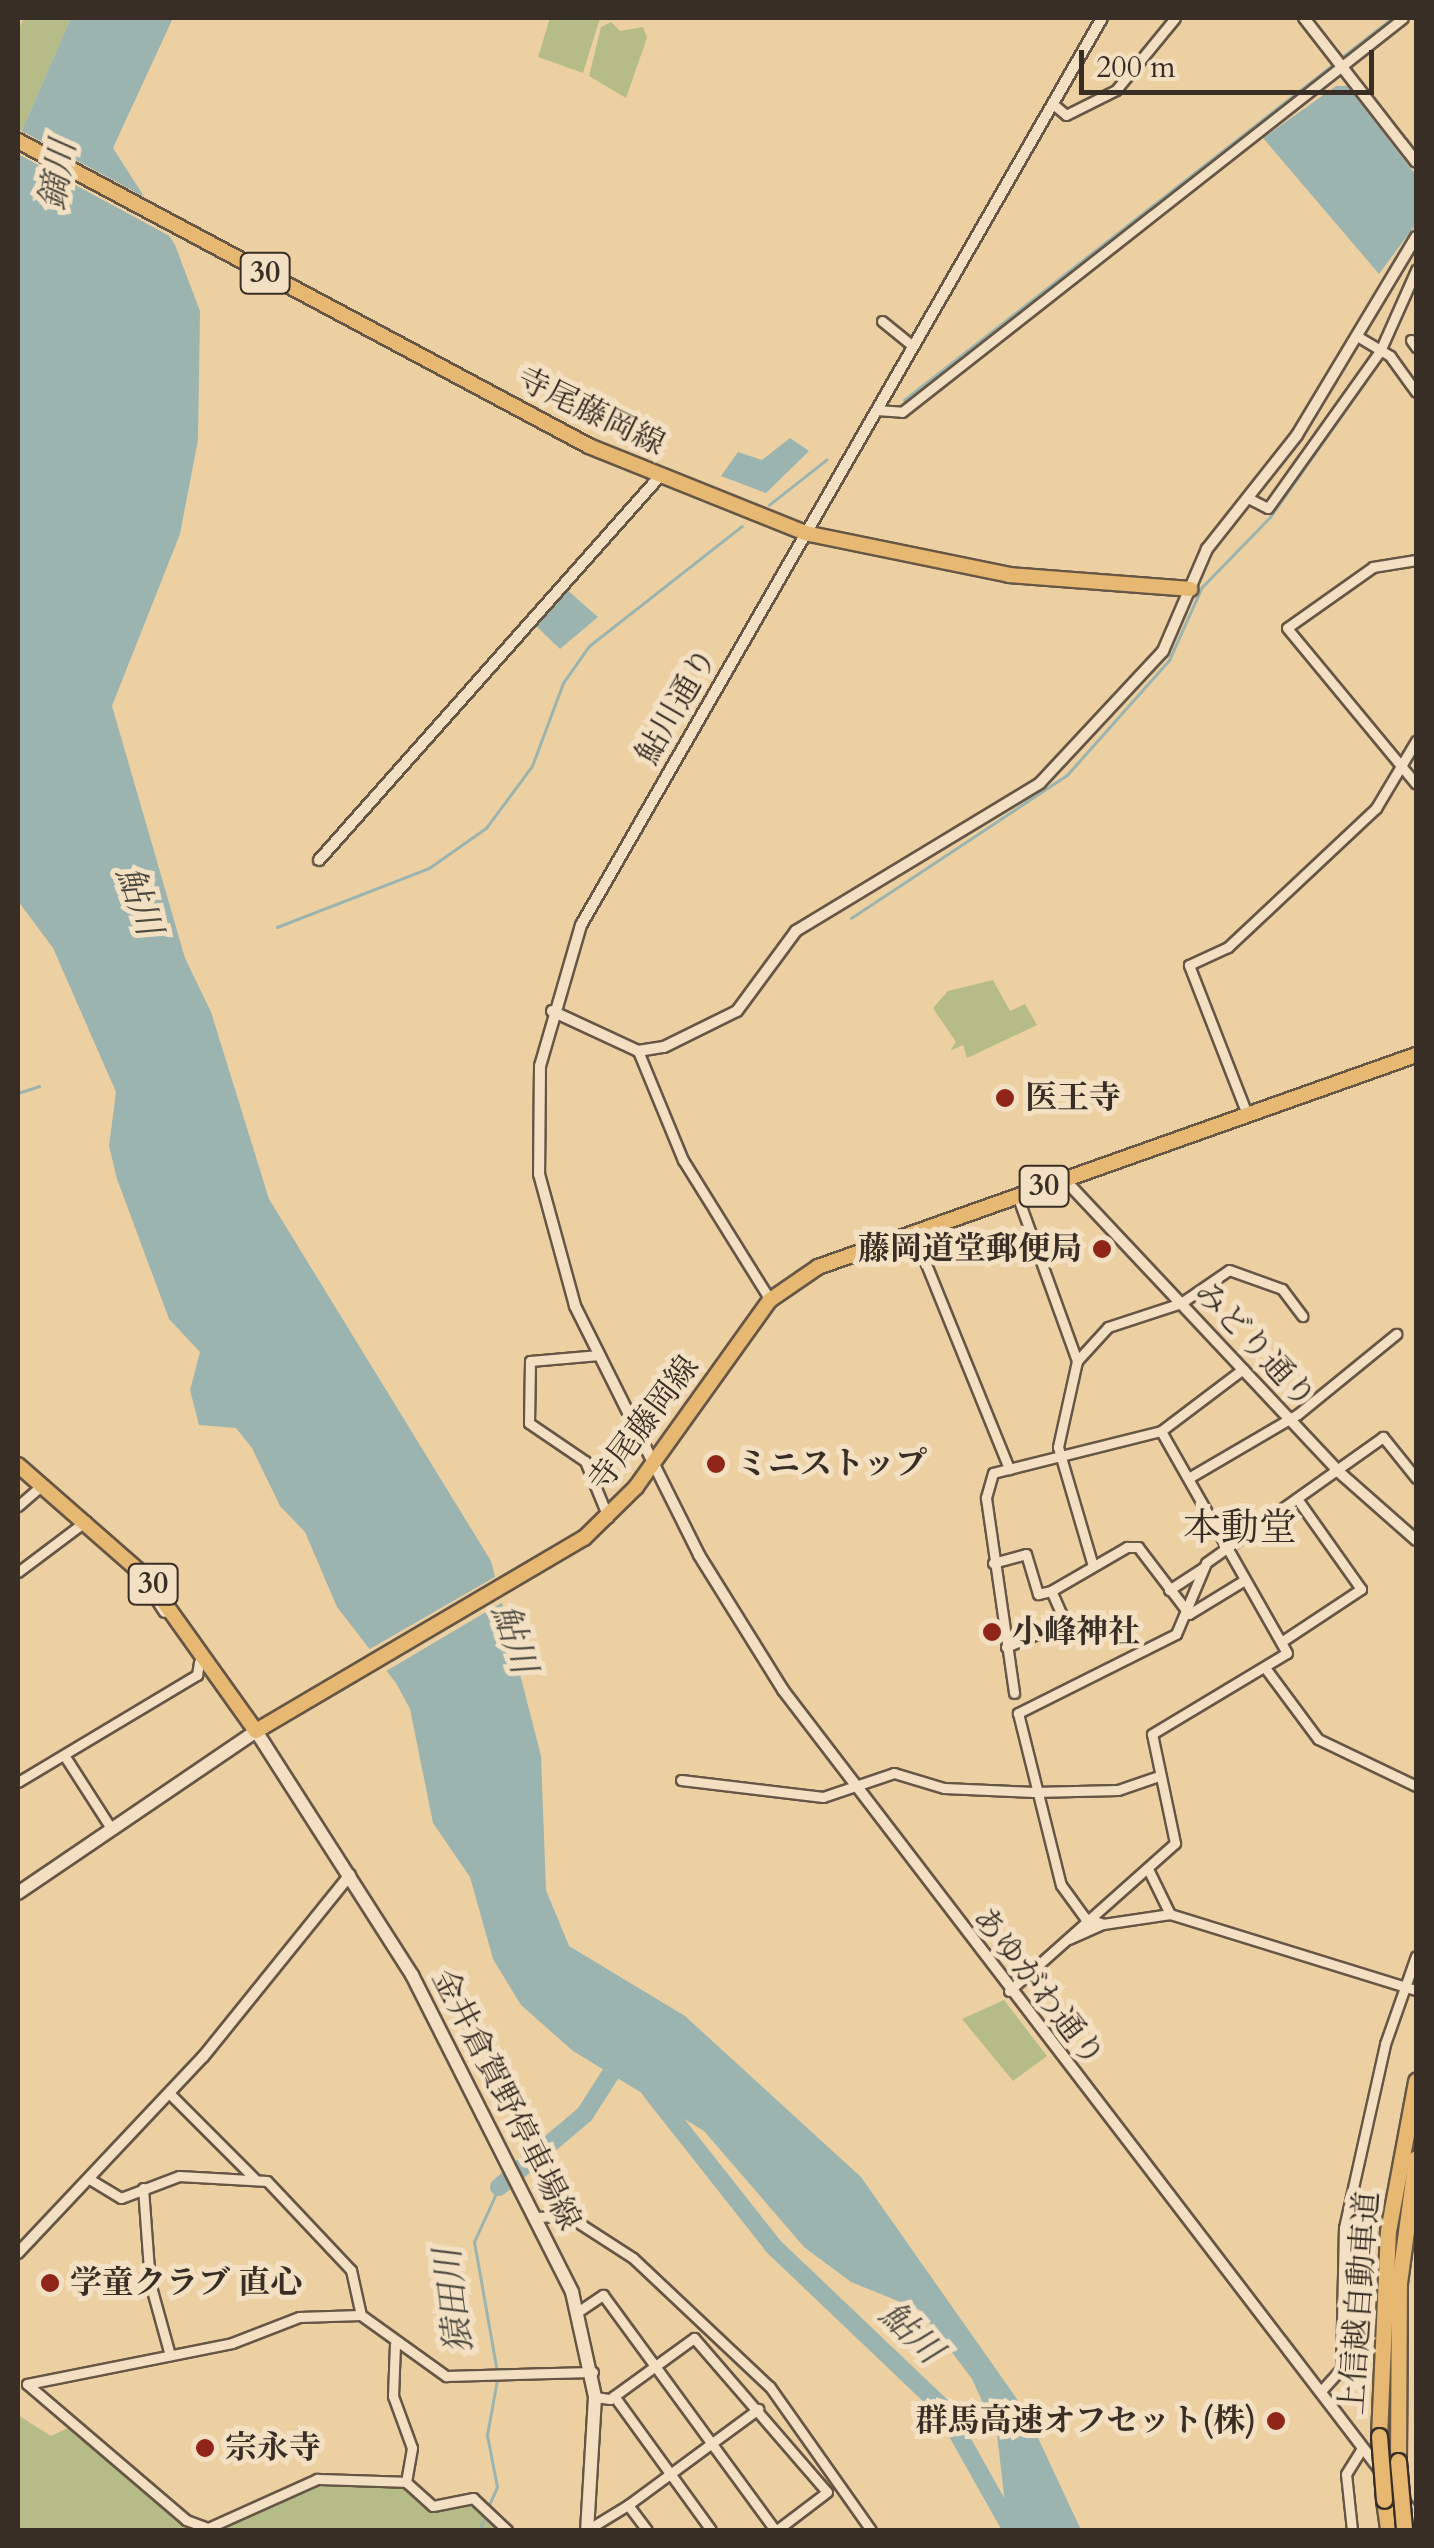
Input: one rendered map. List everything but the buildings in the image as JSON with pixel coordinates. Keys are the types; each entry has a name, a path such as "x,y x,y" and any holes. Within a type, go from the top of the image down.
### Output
{"highway":[{"name":"上信越自動車道","path":"1403,2527 1384,2500 1380,2436 1388,2232 1416,2081"},
{"name":"上信越自動車道","path":"1403,2527 1398,2461 1399,2283 1416,2158"}],"main road":[{"name":"寺尾藤岡線","path":"18,140 512,406 660,476 805,532 1009,576 1190,589"},
{"name":"寺尾藤岡線","path":"256,1732 537,1568 608,1517 652,1466 770,1300 818,1267 1416,1055"},
{"name":"30","path":"18,1466 137,1568 256,1732"},
{"path":"18,1893 109,1825 256,1732"},
{"name":"金井倉賀野停車場線","path":"256,1732 350,1875 507,2160 579,2311 595,2396 587,2530"}],"street":[{"name":"鮎川通り","path":"652,1466 562,1275 540,1174 538,1104 552,1011 581,925 1102,18"},
{"path":"1053,104 1066,115 1116,90 1176,18"},
{"path":"1304,18 1416,162"},
{"path":"876,410 902,412 1403,18"},
{"path":"638,1052 737,1011 796,931 1040,782 1163,650 1207,549 1248,498 1357,336 1416,238"},
{"path":"1248,498 1268,508 1380,351 1416,270"},
{"path":"882,321 913,346"},
{"path":"1357,336 1380,351 1416,392"},
{"path":"318,860 660,476"},
{"path":"1416,560 1373,567 1287,628 1403,774 1416,784"},
{"path":"1247,1114 1189,965 1228,948 1403,774 1416,742"},
{"path":"552,1011 638,1052 684,1160 770,1300"},
{"name":"みどり通り","path":"1064,1178 1339,1472 1416,1540"},
{"path":"1018,1195 1078,1361"},
{"path":"913,1232 1009,1469"},
{"path":"1092,1566 1060,1453 1078,1361 1108,1327 1181,1303 1230,1270 1282,1289 1302,1316"},
{"path":"1192,1476 1290,1419 1396,1334"},
{"path":"599,1356 530,1361 529,1423 585,1461 608,1517"},
{"path":"1014,1693 986,1498 993,1472 1162,1431 1243,1368"},
{"path":"1009,1991 1067,1940 1085,1918 1149,1871 1175,1843 1156,1776 1152,1734 1288,1653 1243,1581 1192,1476 1162,1431"},
{"path":"1169,1590 1227,1546 1300,1503 1383,1437 1416,1478"},
{"name":"あゆがわ通り","path":"652,1466 783,1690 851,1788 1362,2448 1410,2502 1403,2527"},
{"path":"18,1506 42,1485"},
{"path":"1281,1642 1361,1589 1300,1503"},
{"path":"18,1572 86,1521"},
{"path":"993,1564 1026,1554 1038,1594 1138,1547 1189,1614"},
{"path":"1189,1614 1204,1567"},
{"path":"18,1782 204,1669 135,1578 137,1568"},
{"path":"1103,1924 1085,1918 1062,1885 1034,1792 1018,1712 1163,1643 1189,1614 1243,1581"},
{"path":"1006,1647 1066,1622 1051,1591"},
{"path":"1266,1669 1318,1739 1416,1786"},
{"path":"64,1755 109,1825"},
{"path":"681,1780 823,1797 894,1773 944,1788 1034,1792 1118,1790 1156,1776"},
{"path":"1149,1871 1170,1914"},
{"path":"18,2254 169,2093 350,1875"},
{"path":"1067,1940 1103,1924 1170,1914 1416,1990"},
{"path":"1321,2391 1341,2368 1344,2228 1404,1985 1416,1956"},
{"path":"169,2093 254,2178 288,2196 352,2270 361,2315 396,2344 446,2376 593,2372"},
{"path":"91,2180 110,2197 179,2176 254,2178"},
{"path":"143,2188 150,2283 170,2355"},
{"path":"535,2218 568,2216 633,2258 770,2387 871,2530"},
{"path":"579,2311 603,2296 654,2366 711,2444 776,2530 827,2492 694,2338 654,2366 614,2396 595,2396"},
{"path":"361,2315 299,2317 170,2355 27,2384 186,2520 208,2528 317,2479 406,2482 433,2506 474,2498 508,2530"},
{"path":"396,2344 394,2396 412,2448 406,2482"},
{"path":"614,2396 711,2530"},
{"path":"587,2530 628,2505 758,2409"},
{"path":"1352,2530 1346,2474 1362,2448"},
{"path":"628,2505 647,2530"}],"green space":[{"path":"24,18 71,18 18,139 18,30"},
{"path":"550,18 600,18 583,73 538,57"},
{"path":"611,22 620,31 643,27 647,38 626,98 589,76 601,27"},
{"path":"993,980 1010,1011 1025,1004 1037,1025 967,1058 963,1045 950,1051 956,1042 933,1008 948,991"},
{"path":"1004,2000 1047,2056 1013,2081 962,2019"},
{"path":"18,2415 51,2436 72,2426 193,2530 18,2530"},
{"path":"318,2480 404,2485 433,2509 473,2500 504,2530 209,2530"}],"water":[{"name":"鏑川","path":"71,18 173,18 113,148 175,245 200,311 198,440 180,534 112,706 185,958 211,1012 269,1199 491,1561 541,1756 546,1890 569,1946 685,2016 861,2177 1026,2412 1081,2530 1008,2530 997,2434 972,2379 920,2310 851,2282 804,2247 704,2131 573,2051 521,2005 493,1959 470,1877 433,1823 410,1709 396,1683 337,1607 305,1532 280,1506 252,1448 236,1428 199,1425 190,1390 200,1352 169,1319 117,1179 109,1146 116,1092 53,948 18,901 18,139"},
{"path":"1336,86 1347,86 1416,175 1416,224 1379,274 1263,138"},
{"path":"790,438 809,451 766,493 721,476 738,452 762,460"},
{"path":"566,589 598,617 560,649 533,623"}],"pier":[{"path":"18,129 152,201 177,240 18,154"},
{"path":"500,1574 508,1599 381,1674 363,1653"}],"waterway":[{"path":"1342,57 1392,18"},
{"path":"904,400 1336,62"},
{"path":"1387,348 1416,284"},
{"path":"851,918 1067,775 1169,660 1202,587 1270,517 1382,358"},
{"path":"769,505 826,460"},
{"path":"277,927 429,868 486,828 532,766 563,683 589,646 742,526"},
{"path":"18,1093 39,1086"},
{"name":"猿田川","path":"499,2187 585,2114 622,2056"},
{"name":"鮎川","path":"650,2090 773,2246 944,2409 1012,2530"},
{"name":"猿田川","path":"497,2372 474,2242 499,2187"},
{"name":"猿田川","path":"489,2505 497,2487 487,2435 497,2380"},
{"name":"猿田川","path":"480,2530 486,2513"}],"place":[{"name":"医王寺","path":"1005,1098"},
{"name":"藤岡道堂郵便局","path":"1102,1249"},
{"name":"ミニストップ","path":"716,1464"},
{"name":"小峰神社","path":"992,1632"},
{"name":"学童クラブ 直心","path":"50,2283"},
{"name":"群馬高速オフセット(株)","path":"1276,2421"},
{"name":"宗永寺","path":"205,2448"}],"district":[{"name":"本動堂","path":"1240,1529"}]}
